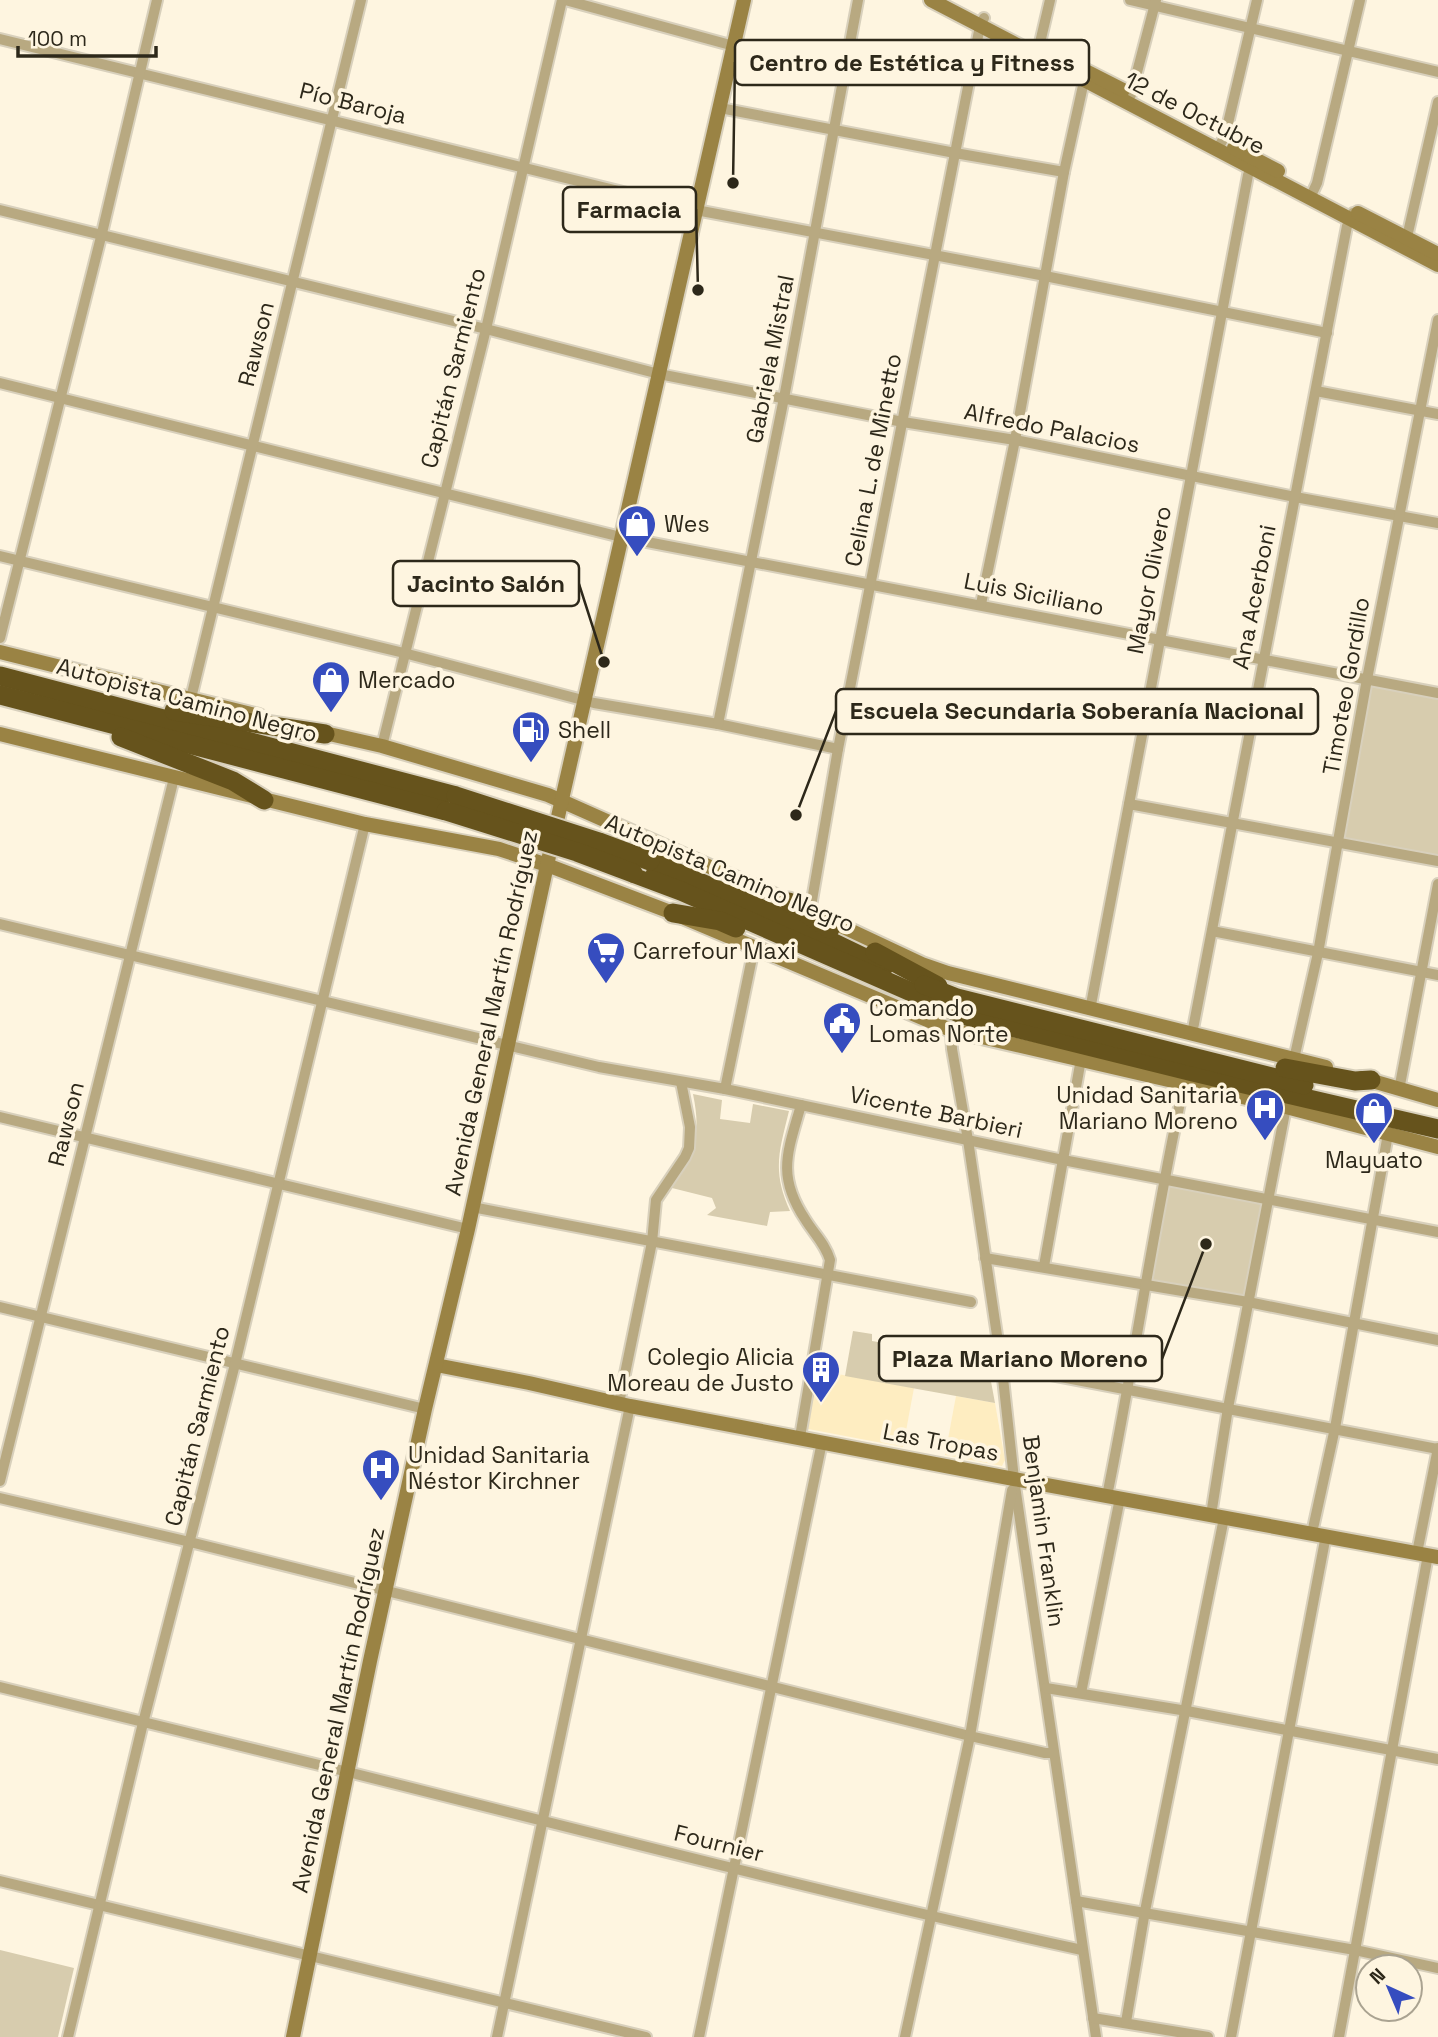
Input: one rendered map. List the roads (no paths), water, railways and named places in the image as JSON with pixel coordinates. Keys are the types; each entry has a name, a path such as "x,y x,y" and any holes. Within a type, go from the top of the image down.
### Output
{"highway":[{"path":"0,676 38,682 138,706 326,734"},
{"name":"Autopista Camino Negro","path":"0,676 451,804 681,891 966,1016 1085,1053 1438,1129"},
{"name":"Autopista Camino Negro","path":"0,695 599,842 711,886 957,998 1438,1116"},
{"path":"45,707 233,780 264,800"},
{"path":"789,902 824,926 919,975 957,998"},
{"path":"673,913 720,921 801,956 876,984 894,986"},
{"path":"1085,1053 1177,1077 1185,1084"},
{"path":"1185,1056 1235,1059 1356,1082 1370,1080"}],"street":[{"path":"0,638 102,233 157,0"},
{"name":"Rawson","path":"191,698 360,0"},
{"path":"564,0 734,46"},
{"name":"Capitán Sarmiento","path":"382,746 486,329 522,167 564,0"},
{"name":"Avenida General Martín Rodríguez","path":"293,2037 425,1409 468,1229 561,800 744,0"},
{"name":"Gabriela Mistral","path":"718,724 784,398 858,0"},
{"name":"12 de Octubre","path":"931,0 949,2 1084,81 1220,146"},
{"path":"1040,47 1051,0"},
{"path":"1130,0 1155,3 1438,72"},
{"path":"1220,146 1258,0"},
{"path":"1312,194 1360,0"},
{"path":"1132,95 1155,3"},
{"name":"12 de Octubre","path":"982,22 1040,47 1132,95 1438,265"},
{"name":"Celina L. de Minetto","path":"810,912 838,749 982,22"},
{"name":"Pío Baroja","path":"0,38 696,211 1327,332"},
{"path":"981,604 1084,81"},
{"path":"1407,237 1438,102"},
{"path":"720,108 1064,172"},
{"name":"Mayor Olivero","path":"1090,1010 1159,639 1253,164"},
{"name":"Alfredo Palacios","path":"0,210 102,233 659,374 1438,523"},
{"name":"12 de Octubre","path":"1352,215 1407,237 1438,254"},
{"name":"Ana Acerboni","path":"1192,1034 1263,659 1352,215"},
{"name":"Timoteo Gordillo","path":"1294,1059 1318,953 1367,679 1438,320"},
{"name":"Luis Siciliano","path":"0,383 621,537 1438,693"},
{"path":"1316,391 1438,414"},
{"path":"0,556 404,653 584,700 838,749"},
{"path":"0,652 382,746 561,800 932,968 1090,1010 1294,1059 1438,1100"},
{"path":"0,734 365,824 499,849 673,913 951,1030 1085,1053 1044,1266"},
{"name":"Rawson","path":"0,1480 174,778"},
{"path":"1129,804 1438,861"},
{"name":"Capitán Sarmiento","path":"68,2037 102,1905 143,1723 235,1364 365,824"},
{"path":"1399,1090 1438,884"},
{"name":"Vicente Barbieri","path":"0,924 508,1046 1063,1160 1438,1232"},
{"path":"1212,931 1438,975"},
{"path":"725,1089 754,948"},
{"name":"Benjamin Franklin","path":"951,1030 1002,1369 1014,1479 1096,2037"},
{"path":"497,2037 580,1639 624,1404 652,1242 656,1200 689,1148 690,1127 681,1082"},
{"path":"1082,1693 1145,1285 1164,1178 1185,1084 1438,1147"},
{"path":"800,1437 830,1260 827,1249 795,1202 787,1180 788,1143 801,1105"},
{"path":"1126,2022 1145,1911 1187,1711 1218,1516 1228,1408 1286,1107"},
{"path":"0,1117 468,1229"},
{"path":"1231,2037 1289,1731 1335,1428 1388,1134"},
{"path":"472,1207 971,1302"},
{"path":"985,1258 1248,1302 1438,1340"},
{"path":"0,1307 425,1409"},
{"name":"Las Tropas","path":"436,1365 1014,1479 1428,1555"},
{"path":"1002,1369 1014,1368 1438,1449 1428,1555 1339,2037"},
{"path":"699,2037 822,1442"},
{"path":"905,2037 970,1736 1014,1479"},
{"path":"0,1498 190,1542 970,1736 1054,1753"},
{"name":"Fournier","path":"0,1687 932,1917 1082,1950"},
{"path":"1046,1688 1187,1711 1438,1759"},
{"path":"0,1881 646,2037"},
{"path":"1076,1901 1145,1911 1438,1968"},
{"path":"1093,2018 1208,2037"}],"place":[{"name":"Centro de Estética y Fitness","path":"733,183"},
{"name":"Farmacia","path":"698,290"},
{"name":"Wes","path":"637,558"},
{"name":"Jacinto Salón","path":"604,662"},
{"name":"Mercado","path":"331,714"},
{"name":"Shell","path":"531,764"},
{"name":"Escuela Secundaria Soberanía Nacional","path":"796,815"},
{"name":"Carrefour Maxi","path":"606,985"},
{"name":"Comando Lomas Norte","path":"842,1055"},
{"name":"Unidad Sanitaria Mariano Moreno","path":"1265,1142"},
{"name":"Mayuato","path":"1374,1145"},
{"name":"Plaza Mariano Moreno","path":"1206,1244"},
{"name":"Colegio Alicia Moreau de Justo","path":"821,1404"},
{"name":"Unidad Sanitaria Néstor Kirchner","path":"381,1502"}]}
